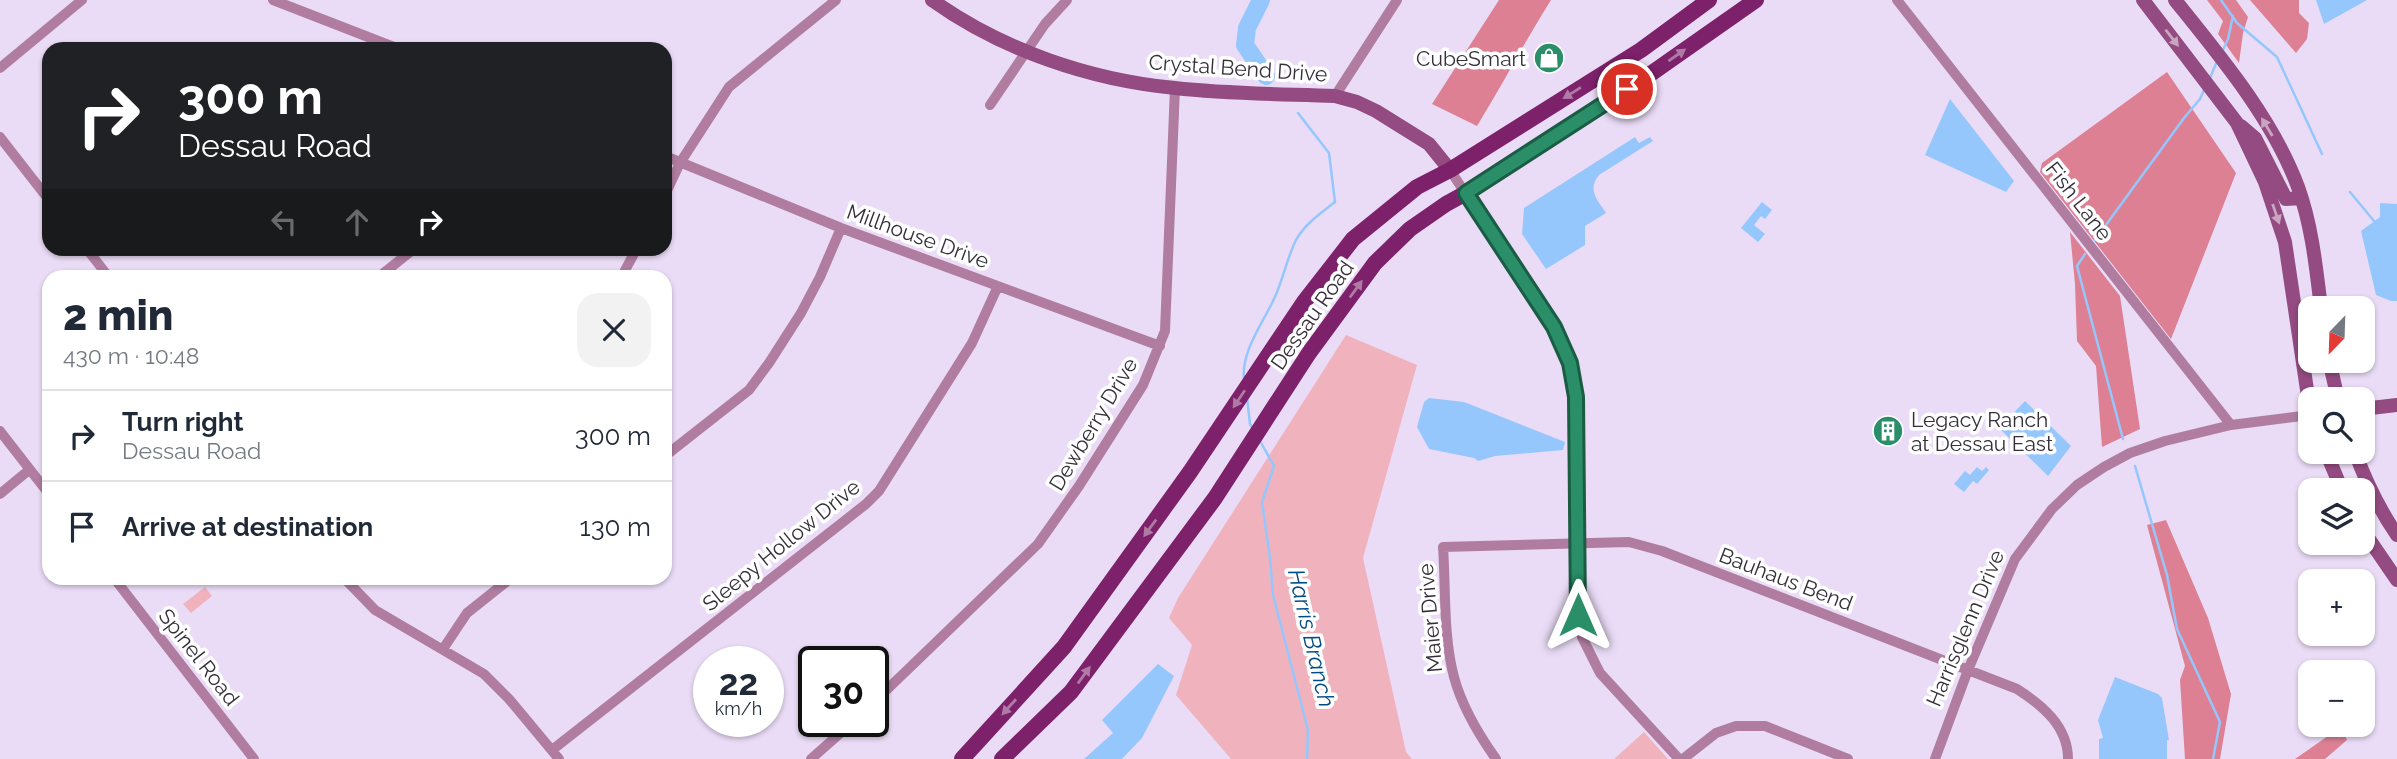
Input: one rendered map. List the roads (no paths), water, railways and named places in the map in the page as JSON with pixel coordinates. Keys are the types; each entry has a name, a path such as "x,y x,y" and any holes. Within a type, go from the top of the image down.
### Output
{"main road":[{"name":"Crystal Bend Drive","path":"932,0 980,30 1087,72 1175,89 1335,96 1357,102 1429,144 1450,170"},
{"name":"Dessau Road","path":"962,759 1064,647 1190,472 1304,302 1355,237 1418,187 1450,170 1642,50 1709,0"},
{"name":"Dessau Road","path":"1002,759 1071,692 1215,498 1309,353 1375,263 1410,229 1446,204 1649,75 1756,0"},
{"path":"2143,0 2237,123 2255,138 2286,200 2301,198"},
{"path":"2175,0 2234,75 2270,131 2301,198 2314,248 2320,296"},
{"path":"2237,123 2265,181 2285,242 2307,387"},
{"path":"2375,408 2397,405"},
{"path":"2360,464 2382,513 2397,535"},
{"path":"2375,547 2397,580"}],"street":[{"path":"0,68 82,0"},
{"path":"273,0 381,42"},
{"path":"672,180 729,87 836,0"},
{"path":"990,105 1045,24 1067,0"},
{"path":"1335,96 1397,0"},
{"name":"Fish Lane","path":"1896,0 2231,425"},
{"name":"Dewberry Drive","path":"889,688 1038,544 1143,385 1165,331 1175,89"},
{"path":"0,137 42,191"},
{"name":"Millhouse Drive","path":"672,159 841,228 1160,346"},
{"path":"1450,170 1554,327 1570,363 1576,397 1578,615 1589,653 1601,673 1681,759 1716,733 1736,726 1765,726 1848,759"},
{"path":"672,450 749,390 801,313 841,228"},
{"path":"92,256 103,270"},
{"path":"388,270 406,256"},
{"name":"Sleepy Hollow Drive","path":"555,755 879,491 972,343 998,286"},
{"name":"Harrisglenn Drive","path":"1935,759 2014,559 2052,509 2077,485 2130,453 2165,441 2231,425 2298,417"},
{"path":"0,432 42,486"},
{"path":"0,494 29,470"},
{"name":"Bauhaus Bend","path":"1443,547 1629,542 1662,551 2017,689 2038,703 2052,717 2063,734 2068,759"},
{"name":"Maier Drive","path":"1443,547 1448,645 1454,678 1480,736 1496,759"},
{"name":"Spinel Road","path":"119,585 254,759"},
{"path":"351,585 375,610 395,624 443,649 490,679 555,755"},
{"path":"443,649 467,613 502,585"},
{"path":"811,759 836,737"}],"water":[{"path":"2316,0 2367,0 2324,24"},
{"path":"1950,99 2014,181 2006,192 1925,155"},
{"path":"1635,137 1639,143 1650,137 1653,141 1595,180 1595,194 1606,213 1585,226 1585,245 1546,269 1522,234 1524,208"},
{"path":"1762,202 1772,210 1765,219 1761,216 1754,225 1765,234 1758,242 1741,228"},
{"path":"2380,203 2397,204 2397,301 2376,295 2361,231 2380,217"},
{"path":"1429,398 1464,402 1565,442 1563,450 1495,456 1478,461 1429,449 1417,427 1424,402"},
{"path":"2025,401 2071,446 2048,476 1999,428"},
{"path":"1977,467 1982,471 1986,467 1989,470 1977,484 1973,481 1964,492 1954,484 1965,471 1970,475"},
{"path":"1158,664 1174,676 1142,738 1122,759 1084,759 1113,733 1102,720"},
{"path":"2115,677 2162,698 2169,740 2167,759 2099,759 2099,739 2103,738 2098,720"}],"waterway":[{"name":"Harris Branch","path":"1261,0 1247,28 1245,45 1266,76"},
{"path":"2221,0 2237,23 2277,57 2322,154"},
{"path":"2222,52 2233,16"},
{"path":"2210,78 2217,61"},
{"path":"2095,240 2204,90"},
{"name":"Harris Branch","path":"1244,378 1250,345 1277,292 1296,240 1309,224 1335,202 1329,153 1298,113"},
{"path":"2350,192 2374,221"},
{"path":"2085,254 2077,266 2123,439"},
{"name":"Harris Branch","path":"1247,398 1253,429"},
{"name":"Harris Branch","path":"1260,441 1274,466 1262,502 1273,595 1308,730 1307,759"},
{"path":"2135,466 2167,575 2177,629 2220,722 2213,759"}],"place":[{"name":"CubeSmart","path":"1549,58"},
{"name":"Legacy Ranch at Dessau East","path":"1888,431"}]}
